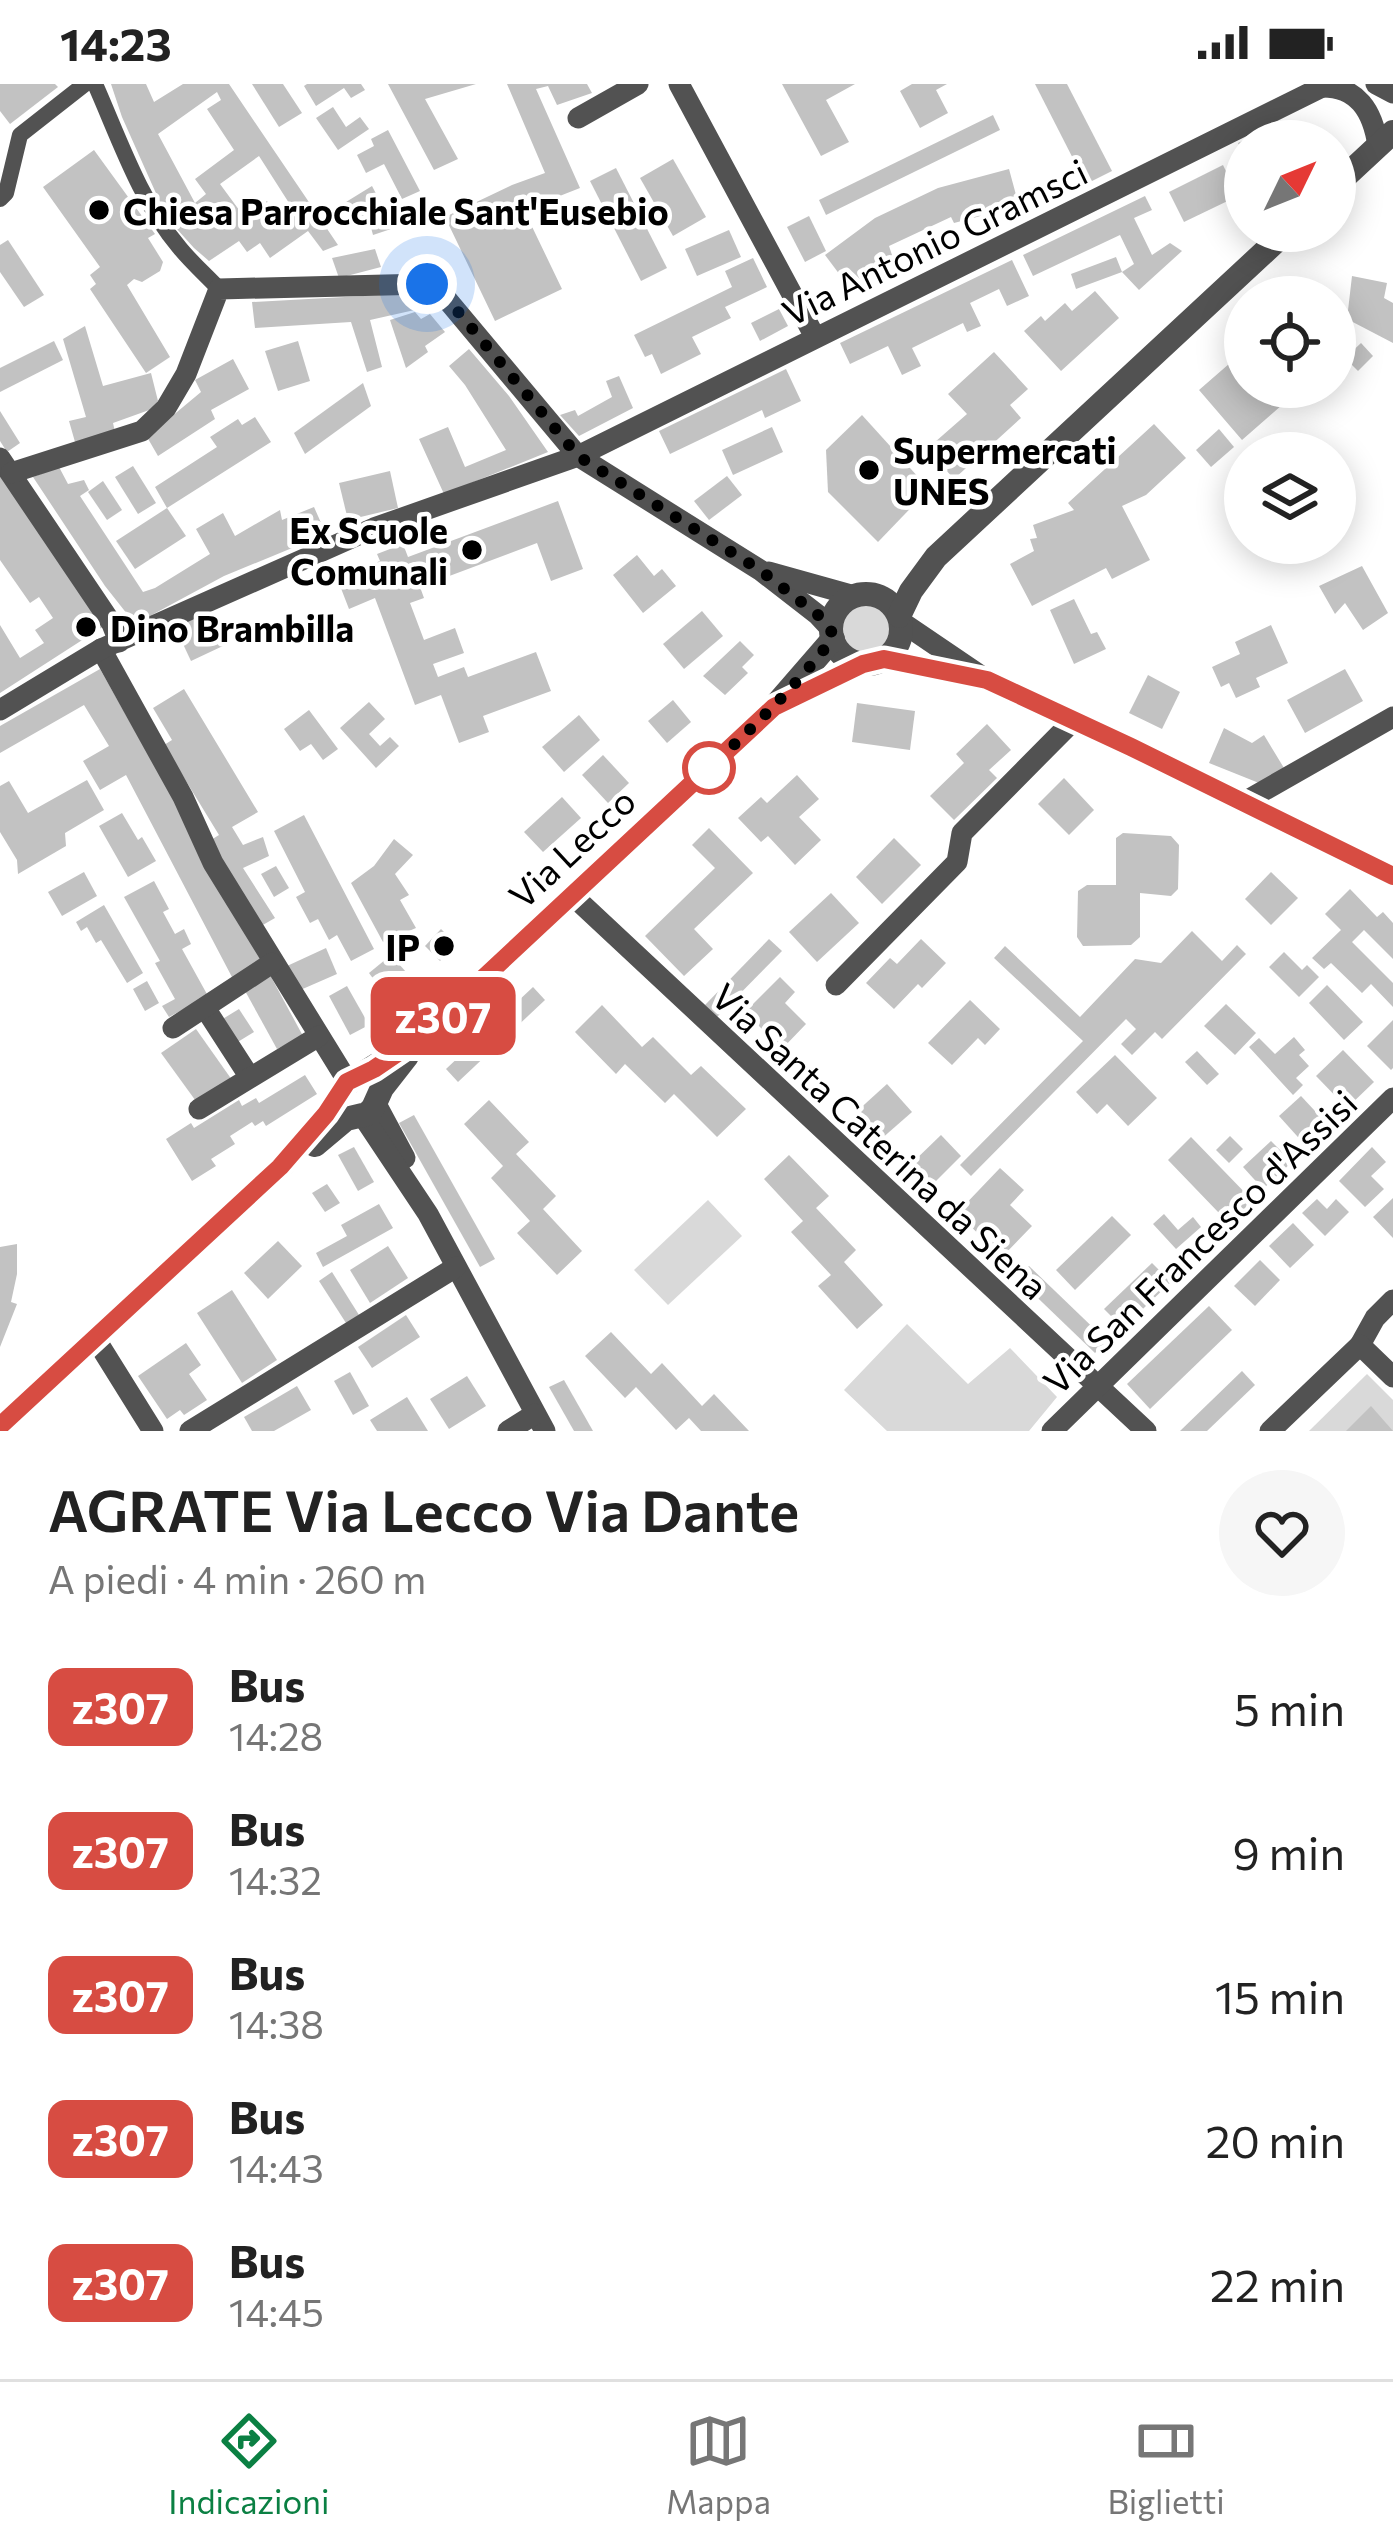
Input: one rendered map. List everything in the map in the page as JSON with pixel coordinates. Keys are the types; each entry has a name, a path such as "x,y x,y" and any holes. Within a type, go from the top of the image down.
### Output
{"street":[{"path":"4,184 20,135 86,84"},
{"path":"95,84 161,220 177,245 219,289 427,284 440,290 578,456 760,570 818,615 841,654 987,680"},
{"path":"578,118 638,84"},
{"path":"679,84 814,337"},
{"path":"1376,84 1393,93"},
{"name":"Via Antonio Gramsci","path":"0,710 110,645 374,528 578,456 1324,85 1358,100 1386,139"},
{"path":"1356,167 1386,139"},
{"path":"874,662 899,641 900,619 911,591 936,557 1264,252"},
{"path":"219,289 186,374 166,409 142,431 5,466 112,624 110,645 213,863 349,1085 344,1107 368,1108 540,1422 508,1431"},
{"path":"832,634 836,611 844,602 936,557"},
{"path":"760,570 874,595 888,602 900,619 933,646 987,680 1393,876"},
{"name":"Via Lecco","path":"0,1426 280,1167 349,1085 418,1039 774,707 832,634"},
{"name":"Via Lecco","path":"774,707 874,662"},
{"path":"1244,802 1393,717"},
{"path":"836,986 957,862 962,833 1073,721"},
{"name":"Via Santa Caterina da Siena","path":"572,895 1146,1431"},
{"path":"173,1028 272,963"},
{"path":"205,1008 250,1076"},
{"path":"199,1108 319,1036"},
{"name":"Via Lecco","path":"280,1167 368,1108 418,1039"},
{"name":"Via San Francesco d'Assisi","path":"1052,1431 1393,1098"},
{"path":"190,1431 457,1267"},
{"path":"1270,1431 1360,1345 1375,1318 1393,1300"},
{"path":"94,1338 153,1431"},
{"path":"1360,1345 1393,1378"}],"shaded area":[{"path":"866,605 883,612 890,629 883,646 866,653 849,646 842,629 849,612"},
{"path":"708,1200 742,1236 668,1305 634,1270"},
{"path":"907,1324 968,1384 1010,1348 1057,1397 1029,1431 887,1431 844,1390"},
{"path":"1367,1374 1393,1400 1393,1431 1309,1431"}],"building":[{"path":"0,84 58,87 10,124 0,111"},
{"path":"111,84 146,84 154,102 183,84 229,84 338,245 323,251 308,231 270,258 260,243 247,252 239,241 209,261 167,218","holes":["217,92 221,100 207,109 234,150 195,179 206,194 195,203 158,134","259,156 289,203 275,213 267,201 245,218 220,184"]},
{"path":"252,84 283,84 302,113 279,127"},
{"path":"307,84 361,84 365,90 351,98 344,88 316,106"},
{"path":"388,84 476,84 425,99 458,159 434,170"},
{"path":"507,84 587,84 592,93 557,105 548,86 536,89 580,188 524,210 562,289 495,321 445,217 545,173"},
{"path":"782,84 855,84 826,100 849,142 821,156"},
{"path":"912,84 947,84 936,90 948,113 920,128 900,91"},
{"path":"1035,84 1067,84 1112,171 1086,184"},
{"path":"333,107 346,127 360,117 369,129 338,150 316,118"},
{"path":"993,115 1000,130 826,215 819,200"},
{"path":"388,130 420,191 402,199 384,164 366,173 357,155 374,146 371,139"},
{"name":"Chiesa Parrocchiale Sant'Eusebio","path":"94,150 155,234 148,238 163,262 160,271 127,285 170,357 146,373 90,289 96,284 90,275 100,267 43,187"},
{"path":"673,159 706,217 673,236 640,178"},
{"path":"1224,167 1224,203 1184,222 1169,192"},
{"path":"616,168 667,268 641,281 590,181"},
{"path":"1009,169 1019,206 954,223 951,217 889,246 892,255 849,287 825,255 875,218 938,188"},
{"path":"372,186 394,228 373,235 369,220 354,223 346,202"},
{"path":"1145,196 1152,210 1134,218 1152,255 1170,243 1182,251 1139,290 1122,272 1134,264 1120,235 1033,276 1023,255"},
{"path":"809,216 826,251 805,262 787,227"},
{"path":"729,230 741,257 697,276 685,249"},
{"path":"8,240 44,295 24,307 0,272 0,245"},
{"path":"375,249 381,267 339,278 332,258"},
{"path":"1116,257 1122,272 1076,289 1071,274"},
{"path":"753,258 767,287 725,307 731,318 692,337 701,354 661,374 652,354 645,357 634,335 732,287 725,271"},
{"path":"1012,260 1029,296 1007,306 999,289 970,303 981,326 967,332 963,323 912,348 921,366 902,375 888,346 850,364 840,343"},
{"path":"1356,277 1387,283 1384,298 1393,303 1393,343 1356,324"},
{"path":"1095,291 1119,318 1061,371 1024,331 1065,303 1072,311"},
{"path":"418,293 419,309 370,320 382,367 367,372 351,322 255,328 252,302"},
{"path":"779,309 788,326 760,341 751,323"},
{"path":"415,312 421,319 430,314 445,332 406,368 390,320"},
{"path":"85,326 103,386 151,373 158,401 152,409 113,423 115,432 75,442 69,421 86,417 63,339"},
{"path":"54,341 63,360 0,392 0,368"},
{"path":"298,341 310,381 278,391 265,351"},
{"path":"1361,343 1373,356 1358,371 1356,369 1356,348"},
{"path":"469,349 548,452 444,494 419,439 448,427 465,467 506,450 449,366"},
{"path":"994,352 1028,389 1010,405 1021,418 954,479 927,449 967,414 948,394"},
{"path":"233,359 249,389 211,410 215,419 158,456 147,437 201,392 195,380"},
{"path":"1224,368 1224,408 1279,408 1251,432 1235,432 1199,390"},
{"path":"786,369 801,401 765,418 762,410 670,454 659,431"},
{"path":"619,376 633,408 579,436 560,415 575,410 578,416 612,397 606,381"},
{"path":"363,383 371,406 305,454 294,433"},
{"path":"0,411 20,443 7,452 0,441"},
{"name":"Supermercati UNES","path":"862,415 929,489 878,542 828,492 826,450"},
{"path":"255,417 271,442 167,508 155,487 217,447 210,437 238,419 242,425"},
{"path":"1154,424 1186,458 1146,495 1122,506 1150,560 1112,579 1106,568 1032,606 1010,564 1034,551 1033,525 1074,510 1068,503"},
{"path":"772,427 783,452 733,475 722,450"},
{"path":"1219,429 1224,435 1224,456 1211,467 1196,450"},
{"path":"133,466 156,503 138,514 115,477"},
{"path":"59,467 68,484 84,480 89,490 80,496 143,592 210,554 196,529 223,513 235,536 280,510 282,520 314,507 326,534 224,576 135,624 33,477"},
{"path":"390,471 398,508 348,520 339,483"},
{"path":"0,475 104,626 0,693 0,625 20,658 44,643 35,630 53,618 39,597 30,603 0,560"},
{"path":"727,476 742,495 709,520 694,501"},
{"path":"103,481 122,510 107,520 88,492"},
{"path":"558,501 583,569 551,581 537,543 420,587 424,598 410,603 424,640 455,628 464,653 433,664 438,677 464,667 468,677 536,652 551,691 483,716 489,732 459,743 441,695 415,705 375,598 349,609 337,578 380,561 377,554 403,544 408,557"},
{"path":"167,508 186,536 135,569 116,541"},
{"path":"637,555 654,576 662,569 676,586 643,613 613,575"},
{"path":"1362,566 1388,613 1363,630 1345,603 1335,614 1319,586"},
{"path":"1074,599 1091,634 1097,632 1106,649 1074,664 1050,610"},
{"path":"209,611 225,645 191,661 175,627"},
{"path":"702,611 723,636 684,669 663,644"},
{"path":"1271,625 1288,663 1256,678 1260,687 1236,698 1229,683 1221,687 1212,667 1240,654 1235,642"},
{"path":"740,641 754,655 742,667 748,673 725,695 703,676"},
{"path":"100,669 265,961 233,979 126,775 100,790 83,761 109,746 84,705 0,753 0,726"},
{"path":"1345,669 1363,701 1305,733 1287,700"},
{"path":"1148,675 1180,692 1162,729 1129,713"},
{"path":"184,689 258,812 232,827 243,845 263,837 269,856 243,868 275,918 261,926 211,840 219,835 164,745 172,740 153,708"},
{"path":"673,700 691,722 667,743 648,721"},
{"path":"369,702 385,719 369,734 380,746 390,737 399,746 376,768 340,728"},
{"path":"857,703 915,711 910,750 852,742"},
{"path":"309,710 338,749 323,760 311,744 300,751 284,729"},
{"path":"579,715 600,740 564,772 542,747"},
{"path":"987,724 1011,750 989,770 997,778 954,820 930,796 964,763 956,754"},
{"path":"1224,728 1252,743 1264,735 1284,768 1259,783 1209,763"},
{"path":"603,755 629,783 608,803 582,775"},
{"path":"797,775 819,799 799,817 821,840 795,865 768,836 761,842 738,818 761,797 767,803"},
{"path":"1064,778 1094,810 1069,835 1038,804"},
{"path":"87,780 104,810 65,833 66,846 18,874 17,860 0,832 0,786 9,781 28,813"},
{"path":"562,797 581,818 543,852 524,832"},
{"path":"122,813 156,861 128,877 99,826"},
{"path":"304,815 374,949 351,961 337,935 329,940 318,919 310,923 296,897 305,892 274,831"},
{"path":"709,828 753,873 694,929 713,949 684,976 645,936 715,868 692,845"},
{"path":"1123,833 1171,836 1179,845 1178,889 1171,896 1140,893 1140,937 1131,945 1083,946 1077,937 1078,891 1087,885 1116,885 1116,838"},
{"path":"894,838 921,865 882,904 856,877"},
{"path":"394,839 413,855 395,874 409,895 400,900 416,928 383,942 351,883 374,866"},
{"path":"276,866 289,888 274,897 261,874"},
{"path":"84,872 97,896 62,916 48,892"},
{"path":"1271,872 1298,898 1271,925 1245,899"},
{"path":"154,881 169,909 163,912 175,934 184,929 191,944 182,949 208,996 169,1017 162,1006 175,999 124,897"},
{"path":"1350,889 1377,917 1383,912 1393,923 1393,959 1364,930 1352,942 1393,983 1393,1007 1371,984 1362,993 1331,963 1324,969 1312,958 1341,930 1325,914"},
{"path":"831,893 859,923 817,962 789,932"},
{"path":"104,905 143,973 127,983 101,940 96,943 87,927 81,931 76,922"},
{"path":"441,929 456,944 440,961 425,946"},
{"path":"1192,931 1222,961 1237,945 1246,954 1162,1039 1155,1032 1132,1055 1121,1044 1136,1029 1126,1019 971,1176 960,1165 1083,1041 994,958 1005,946 1080,1017 1135,959 1161,963"},
{"path":"769,939 782,951 717,1017 705,1005"},
{"path":"921,939 946,963 894,1009 866,983 890,958 897,964"},
{"path":"326,948 337,974 298,991 287,966"},
{"path":"1284,952 1302,970 1307,965 1319,977 1299,997 1269,967"},
{"path":"391,955 406,972 385,995 369,973"},
{"path":"270,975 303,1036 277,1049 244,989"},
{"path":"780,977 795,992 785,1003 806,1024 782,1049 745,1012"},
{"path":"147,981 159,1003 145,1011 133,989"},
{"path":"1327,985 1363,1022 1344,1040 1309,1003"},
{"path":"347,986 369,1025 350,1035 329,996"},
{"path":"533,987 545,1000 458,1082 446,1069"},
{"path":"970,1000 1000,1029 985,1045 978,1038 952,1065 928,1043"},
{"path":"1226,1004 1256,1033 1235,1055 1204,1026"},
{"path":"602,1005 642,1047 653,1037 691,1075 701,1066 746,1109 717,1137 674,1094 665,1103 625,1064 616,1074 575,1032"},
{"path":"239,1009 254,1032 236,1043 221,1020"},
{"path":"1393,1020 1393,1068 1391,1070 1367,1046"},
{"path":"196,1029 232,1080 198,1104 161,1053"},
{"path":"1294,1037 1305,1050 1299,1055 1309,1066 1296,1078 1303,1085 1293,1095 1249,1047 1259,1038 1275,1054"},
{"path":"1343,1050 1374,1082 1347,1108 1316,1076"},
{"path":"1197,1051 1219,1074 1207,1085 1185,1062"},
{"path":"1115,1055 1157,1098 1128,1126 1107,1104 1097,1114 1076,1092"},
{"path":"305,1075 317,1094 266,1126 263,1121 255,1126 252,1122 230,1136 235,1144 211,1159 216,1166 192,1181 166,1139 239,1100 242,1106 256,1098 259,1103"},
{"path":"887,1084 912,1112 880,1140 855,1113"},
{"path":"1301,1096 1328,1125 1306,1146 1279,1116"},
{"path":"489,1100 529,1142 516,1154 556,1196 543,1209 582,1251 557,1275 517,1233 530,1221 491,1178 503,1166 464,1124"},
{"path":"414,1115 495,1259 480,1267 399,1123"},
{"path":"941,1135 961,1156 931,1186 910,1165"},
{"path":"1230,1136 1243,1149 1229,1163 1216,1150"},
{"path":"1191,1137 1253,1201 1236,1217 1225,1206 1219,1213 1168,1160"},
{"path":"1271,1141 1292,1162 1263,1189 1243,1167"},
{"path":"354,1147 374,1182 358,1191 338,1155"},
{"path":"1372,1147 1386,1162 1371,1176 1384,1189 1365,1207 1339,1181"},
{"path":"789,1155 829,1196 816,1208 856,1250 844,1262 883,1305 857,1329 818,1286 831,1275 791,1232 803,1221 764,1179"},
{"path":"1000,1168 1024,1190 1010,1205 1032,1226 1002,1257 957,1213"},
{"path":"327,1184 340,1203 325,1212 312,1193"},
{"path":"1393,1198 1393,1238 1373,1217"},
{"path":"1317,1199 1327,1209 1336,1199 1349,1212 1325,1236 1302,1213"},
{"path":"379,1204 393,1228 323,1267 316,1253 347,1236 341,1225"},
{"path":"1164,1214 1178,1230 1193,1217 1201,1227 1176,1249 1153,1224"},
{"path":"1112,1216 1131,1235 1075,1290 1056,1270"},
{"path":"1293,1223 1314,1245 1290,1268 1269,1246"},
{"path":"278,1241 302,1266 268,1299 244,1273"},
{"path":"17,1244 11,1302 17,1304 0,1347 0,1247"},
{"path":"388,1246 408,1278 370,1303 350,1270"},
{"path":"1260,1260 1280,1280 1255,1306 1234,1286"},
{"path":"1152,1263 1171,1282 1123,1328 1104,1309"},
{"path":"1029,1266 1107,1341 1095,1353 1017,1278"},
{"path":"332,1272 359,1315 346,1323 319,1281"},
{"path":"232,1290 277,1360 242,1383 197,1313"},
{"path":"1209,1306 1232,1330 1150,1409 1127,1384"},
{"path":"406,1315 420,1337 372,1368 358,1347"},
{"path":"611,1332 651,1374 662,1363 702,1406 714,1394 749,1431 701,1431 689,1418 676,1430 636,1387 625,1398 585,1356"},
{"path":"186,1343 201,1365 189,1374 207,1400 184,1415 180,1410 167,1419 138,1376"},
{"path":"1242,1371 1255,1385 1207,1431 1180,1431"},
{"path":"350,1372 369,1406 353,1415 334,1381"},
{"path":"467,1376 486,1406 449,1429 430,1399"},
{"path":"564,1380 593,1431 574,1431 549,1387"},
{"path":"297,1386 311,1410 274,1431 252,1431 244,1417"},
{"path":"407,1397 428,1431 377,1431 370,1420"},
{"path":"1371,1406 1393,1431 1346,1431"}],"bus line":[{"name":"z307","path":"0,1426 280,1167 347,1082 418,1039 774,707 863,664 884,659 987,680 1393,876"}],"place":[{"name":"Chiesa Parrocchiale Sant'Eusebio","path":"99,210"},
{"name":"Supermercati UNES","path":"869,470"},
{"name":"Ex Scuole Comunali","path":"472,550"},
{"name":"Dino Brambilla","path":"86,627"},
{"name":"IP","path":"444,946"}],"route":[{"path":"427,284 440,290 578,456 760,570 831,629 832,639 809,668 709,768"}]}
